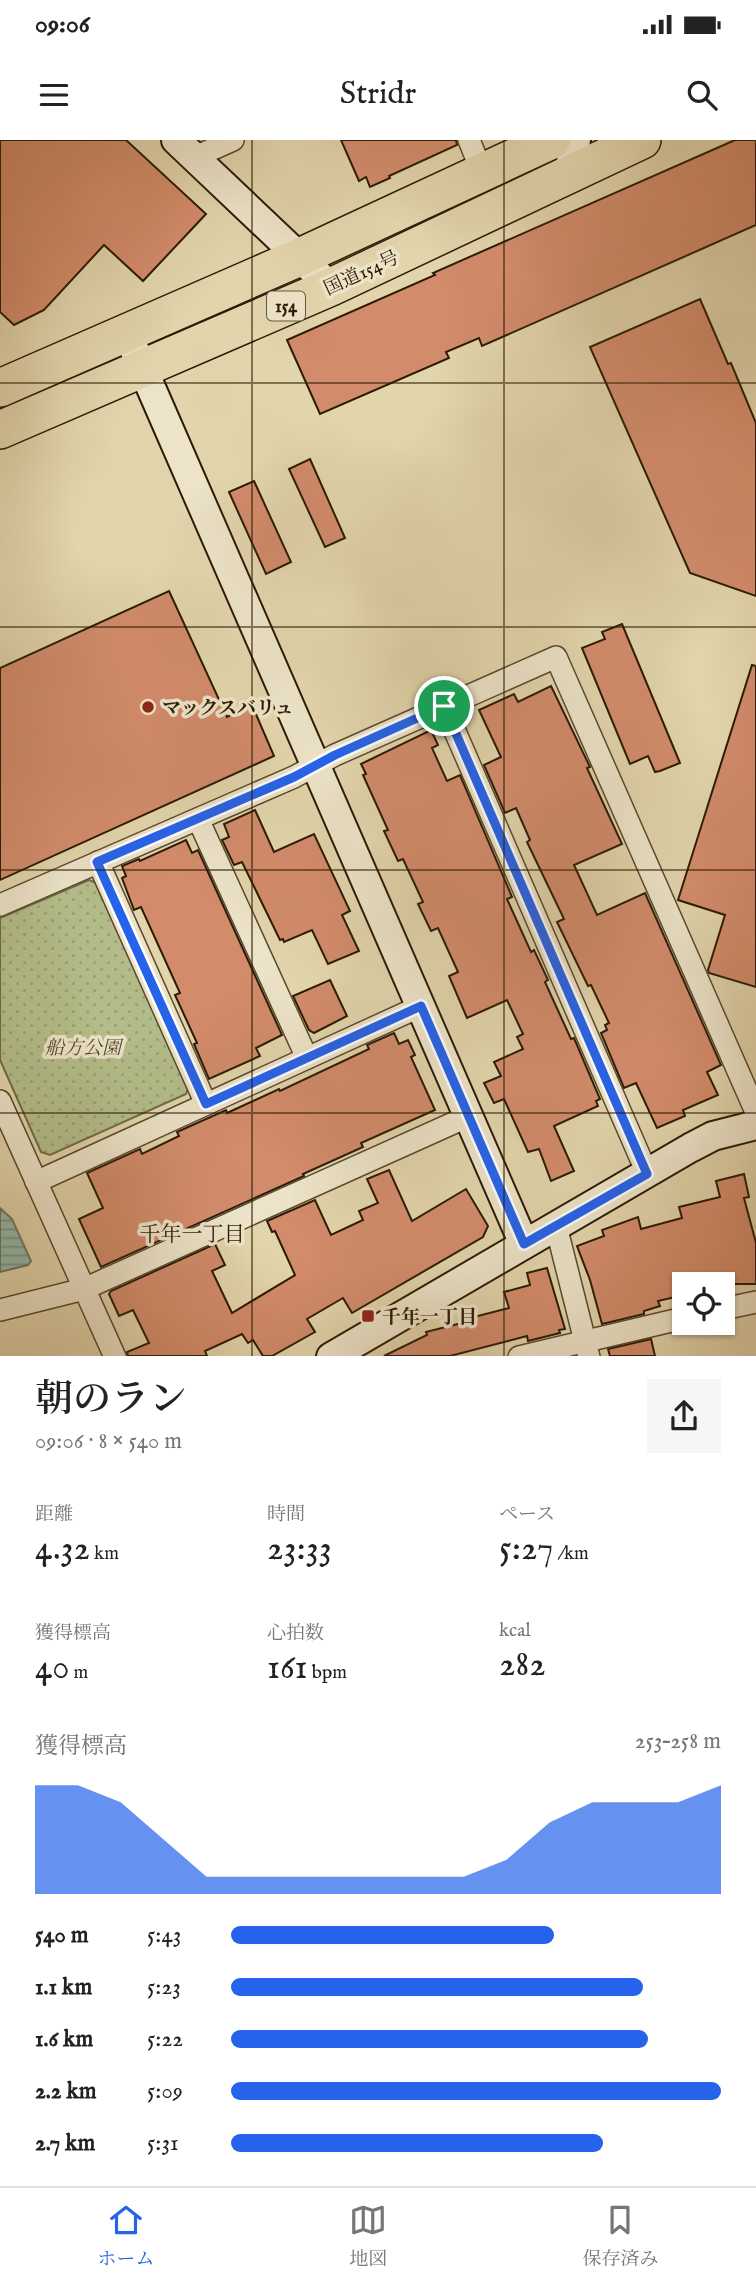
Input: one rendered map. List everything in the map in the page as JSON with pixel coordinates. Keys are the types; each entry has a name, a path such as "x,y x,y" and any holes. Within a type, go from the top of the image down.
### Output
{"highway":[{"name":"国道154号","path":"0,388 300,257 476,156 552,140"},
{"name":"国道154号","path":"0,430 331,287 590,153 642,140"}],"street":[{"path":"185,149 233,140"},
{"path":"185,149 331,287"},
{"path":"126,333 144,368 524,1244"},
{"path":"0,905 294,777 556,657 756,1112"},
{"path":"444,706 647,1174"},
{"path":"198,819 307,1058"},
{"path":"97,862 206,1104"},
{"path":"36,1182 421,1006"},
{"path":"0,1101 115,1356"},
{"path":"0,1310 84,1289 469,1116"},
{"path":"331,1356 713,1136 756,1125"},
{"path":"556,1226 587,1349"},
{"path":"735,1306 756,1302"},
{"path":"519,1356 587,1349 672,1322"}],"green space":[{"name":"船方公園","path":"89,880 99,884 189,1086 186,1094 50,1155 41,1152 0,1060 0,918"}],"shaded area":[{"path":"0,1208 12,1219 31,1261 28,1265 0,1272"}],"building":[{"path":"0,140 126,140 206,214 143,281 104,245 44,310 14,325 0,312"},
{"path":"341,140 456,140 457,145 370,187 366,177 359,181"},
{"path":"735,140 756,140 756,225 482,346 479,338 446,352 449,358 320,414 287,340"},
{"path":"700,299 756,423 756,596 690,573 590,347"},
{"path":"310,459 345,538 325,547 289,469"},
{"path":"254,481 291,562 266,574 229,492"},
{"path":"169,591 227,717 252,705 274,756 0,880 0,668"},
{"path":"622,624 680,763 660,771 655,772 648,756 630,764 582,648 605,639 602,632"},
{"path":"752,665 756,666 756,987 709,973 725,915 678,900"},
{"path":"551,686 590,767 587,768 622,844 574,865 597,915 645,893 721,1065 707,1072 718,1095 683,1110 685,1116 657,1128 636,1083 624,1088 601,1033 607,1030 605,1025 609,1023 557,922 564,919 527,842 530,840 516,808 505,813 484,765 501,757 479,710 514,694 518,702"},
{"path":"431,730 438,745 432,748 447,781 460,775 512,897 507,899 531,952 534,950 548,980 545,982 571,1039 574,1038 600,1099 596,1101 598,1106 554,1126 574,1171 551,1181 539,1149 528,1152 504,1099 494,1103 484,1083 501,1076 494,1062 523,1049 517,1037 523,1034 507,1000 467,1018 449,976 458,972 438,928 431,931 418,904 423,902 403,859 398,861 384,831 388,830 363,775 366,774 361,764"},
{"path":"255,810 274,852 314,834 350,911 342,915 359,951 328,964 312,930 284,942 283,939 280,940 242,862 234,865 222,840 229,837 224,824"},
{"path":"186,840 192,853 198,850 282,1035 256,1048 260,1056 209,1079 194,1044 197,1043 175,995 180,993 141,907 134,910 122,878 126,876 122,866 139,859 140,861"},
{"path":"330,980 347,1016 314,1033 309,1030 293,996"},
{"path":"394,1033 399,1044 408,1040 415,1055 411,1057 435,1110 361,1143 363,1147 303,1174 304,1176 101,1267 79,1219 103,1208 87,1173 140,1149 142,1154 179,1136 177,1132 226,1110 227,1113 279,1089 280,1091 369,1049 367,1045"},
{"path":"389,1170 412,1221 466,1189 488,1226 483,1237 352,1313 343,1298 307,1319 315,1332 272,1356 263,1356 253,1340 248,1343 242,1334 205,1351 207,1356 128,1356 127,1352 149,1343 133,1310 119,1316 109,1294 111,1291 215,1244 225,1265 212,1271 232,1313 295,1275 275,1231 272,1232 267,1221 315,1200 331,1235 363,1220 359,1211 378,1203 367,1179"},
{"path":"744,1174 749,1197 744,1198 756,1243 756,1284 735,1284 735,1272 672,1272 672,1298 658,1301 660,1306 644,1311 644,1314 602,1324 577,1246 604,1236 602,1230 638,1217 641,1229 682,1218 679,1207 720,1197 716,1181"},
{"path":"547,1268 565,1329 559,1330 560,1333 528,1341 527,1336 450,1356 384,1356 427,1335 426,1332 509,1308 504,1292 530,1285 527,1273"},
{"path":"651,1339 655,1356 610,1356 608,1349"}],"place":[{"name":"マックスバリュ","path":"148,707"},
{"name":"千年一丁目","path":"368,1316"}],"district":[{"name":"千年一丁目","path":"192,1234"}],"route":[{"path":"444,706 647,1174 524,1244 421,1006 206,1104 97,862 294,777 335,755 444,706"}]}
